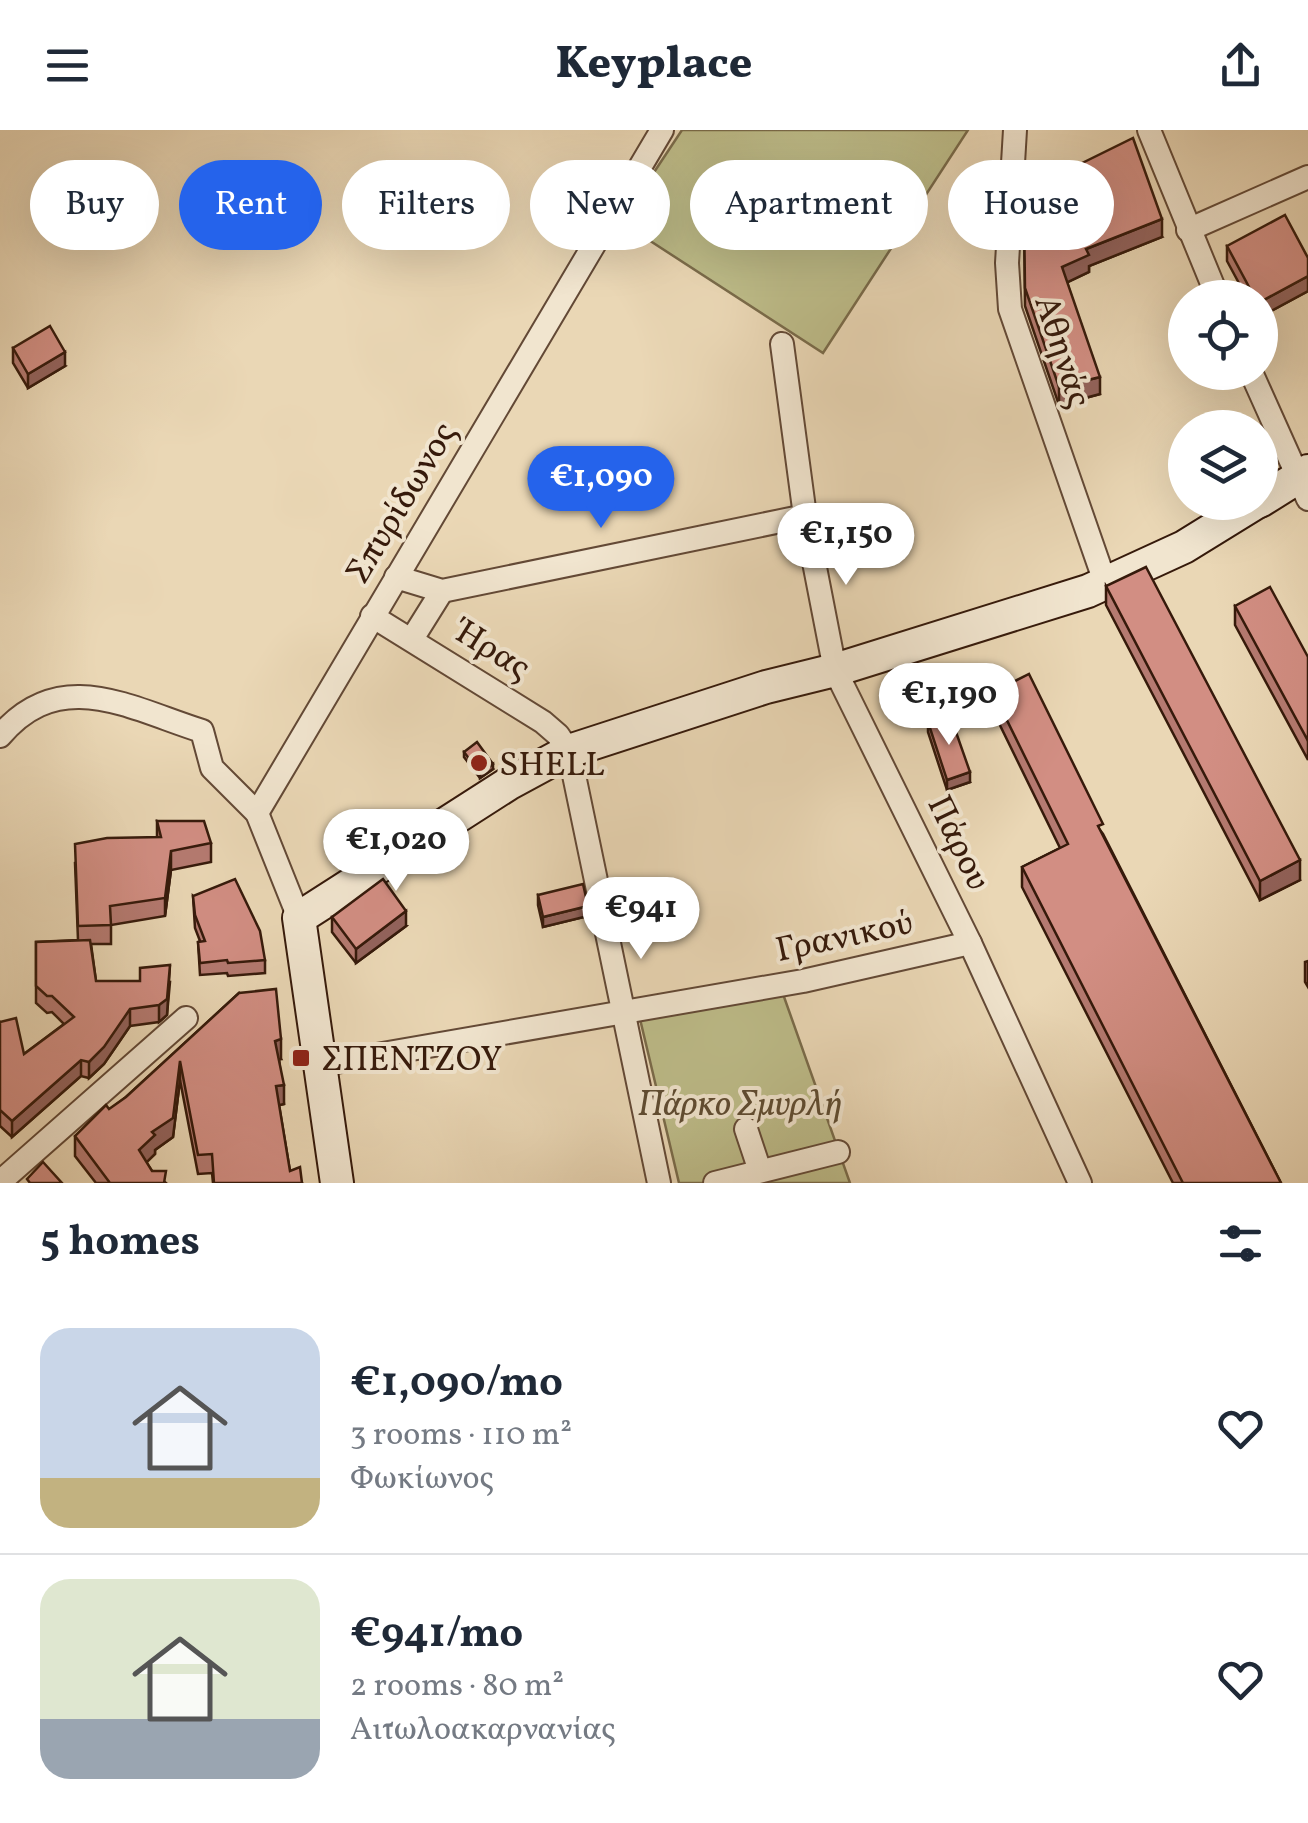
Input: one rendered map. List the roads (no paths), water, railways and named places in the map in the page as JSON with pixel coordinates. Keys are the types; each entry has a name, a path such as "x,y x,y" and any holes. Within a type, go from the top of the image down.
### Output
{"street":[{"name":"Σπυρίδωνος","path":"257,814 662,130"},
{"name":"Αθηνάς","path":"1015,130 1007,263 1010,309 1106,584"},
{"path":"1149,130 1210,280"},
{"path":"1188,230 1308,177"},
{"name":"Πάρου","path":"782,344 805,516 835,670 970,943 1080,1183"},
{"path":"1260,390 1305,483 1278,494"},
{"path":"396,577 442,591 805,516"},
{"path":"298,918 518,778 569,751 1106,584 1228,520"},
{"path":"412,639 442,591"},
{"name":"Ήρας","path":"372,616 543,722 569,751"},
{"path":"0,736 23,714 44,702 78,694 202,731 212,768 257,814 298,918 337,1183"},
{"path":"569,751 660,1183"},
{"name":"Γρανικού","path":"320,1064 803,981 970,943"},
{"path":"0,1182 186,1018"},
{"path":"746,1129 760,1171"},
{"path":"714,1183 838,1152"}],"place":[{"name":"SHELL","path":"479,763"},
{"name":"ΣΠΕΝΤΖΟΥ","path":"301,1058"}],"park label":[{"name":"Πάρκο Σµυρλή","path":"740,1103"}]}
